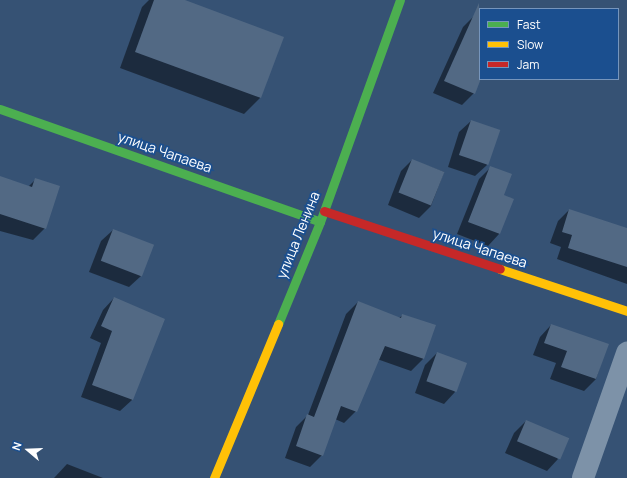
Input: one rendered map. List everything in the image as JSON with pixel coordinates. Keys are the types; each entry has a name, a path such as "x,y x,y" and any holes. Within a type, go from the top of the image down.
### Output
{"street":[{"name":"улица Ленина","path":"214,478 320,222 400,0"},
{"name":"улица Чапаева","path":"0,109 320,222"},
{"name":"улица Чапаева","path":"324,211 627,311"},
{"path":"583,478 627,353"}],"building":[{"path":"154,0 185,0 284,37 261,98 135,52"},
{"path":"479,3 480,81 475,94 444,81"},
{"path":"471,120 500,130 488,165 459,155"},
{"path":"412,159 444,172 431,205 399,192"},
{"path":"490,166 512,174 504,195 514,199 500,234 468,222"},
{"path":"0,176 32,187 35,178 60,186 46,229 0,214"},
{"path":"569,209 627,228 627,267 568,248 572,235 562,232"},
{"path":"113,229 154,245 142,277 101,261"},
{"path":"114,297 165,319 133,400 92,385 112,331 101,326"},
{"path":"358,301 401,318 402,314 436,325 424,359 385,346 357,412 341,406 323,456 296,446 307,414 314,417"},
{"path":"551,324 609,344 596,379 561,367 567,351 544,343"},
{"path":"437,352 467,363 456,392 426,381"},
{"path":"526,420 569,438 560,460 517,441"}],"traffic: fast":[{"path":"278,324 320,222 400,0"},
{"path":"0,109 320,222"}],"traffic: slow":[{"path":"500,269 627,311"},
{"path":"214,478 278,324"}],"traffic: jam":[{"path":"324,211 500,269"}]}
